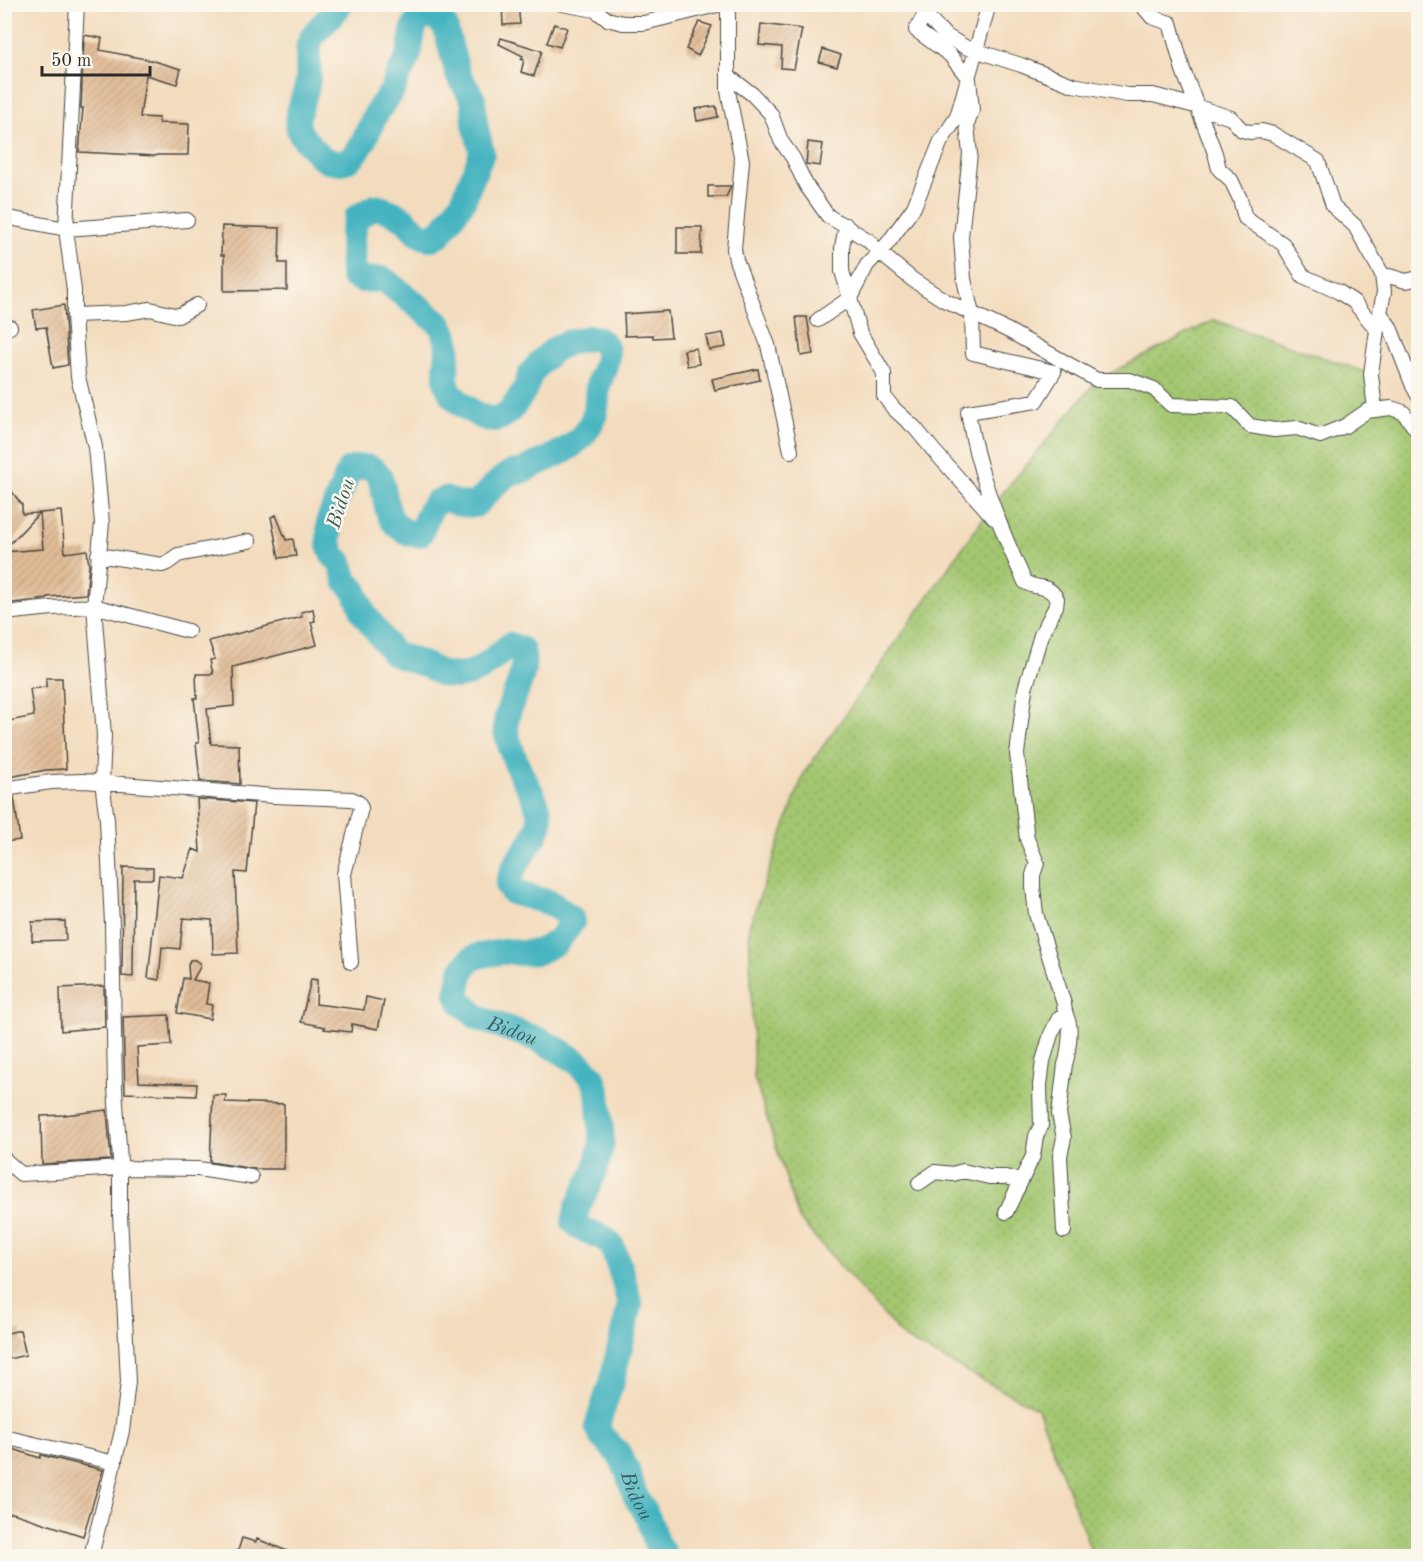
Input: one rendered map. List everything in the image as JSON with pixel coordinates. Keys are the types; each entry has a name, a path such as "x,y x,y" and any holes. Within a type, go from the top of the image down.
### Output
{"street":[{"path":"77,4 66,229 73,277 78,377 95,447 102,523 94,606 104,735 102,782 111,882 115,1088 128,1382 122,1431 92,1557"},
{"path":"562,4 595,10 607,20 623,23 644,23 721,4"},
{"path":"728,4 728,91 742,161 735,260 768,345 791,451"},
{"path":"818,320 850,298 867,265 888,243 914,207 941,141 957,117 989,4"},
{"path":"1141,4 1152,17 1170,24 1183,70 1215,153 1219,170 1231,180 1240,199 1245,218 1282,244 1303,276 1339,292 1354,302 1377,330 1371,374 1375,410"},
{"path":"1064,1231 1060,1156 1064,1138 1059,1114 1070,1034 1064,1014 1064,1004 1036,914 1033,875 1037,862 1027,839 1017,754 1025,688 1041,635 1056,606 1057,599 1053,592 1044,586 1032,587 1025,582 1001,527 972,438 968,412 1036,401 1054,372 973,353 972,314 964,279 961,237 970,154 967,125 972,110 969,79 950,55 916,30 925,15 945,35 965,47 1022,65 1072,85 1126,95 1153,95 1195,105 1231,118 1242,130 1274,134 1318,161 1333,206 1355,226 1382,274 1384,292 1380,313 1390,327 1413,386 1419,395"},
{"path":"728,76 763,103 771,114 781,141 806,185 828,216 868,240 913,280 944,300 1009,331 1097,380 1130,380 1154,389 1171,405 1232,407 1250,426 1274,430 1297,428 1320,436 1345,426 1367,411 1391,408 1402,412 1419,432"},
{"path":"4,218 66,229 187,220"},
{"path":"846,225 842,247 842,272 860,333 884,372 884,396 989,510 1001,527"},
{"path":"1382,274 1406,280 1419,278"},
{"path":"74,315 126,313 150,309 178,316 197,305"},
{"path":"98,555 162,565 178,555 249,541"},
{"path":"4,614 94,606 188,632"},
{"path":"4,789 51,782 102,782 352,800 359,803 361,808 344,874 351,962"},
{"path":"1006,1212 1031,1162 1036,1136 1041,1126 1040,1085 1048,1043 1059,1018 1064,1014"},
{"path":"4,1159 21,1174 120,1168 198,1169 251,1177"},
{"path":"919,1183 935,1172 953,1174 963,1171 989,1177 1020,1180"},
{"path":"4,1437 115,1463"}],"green space":[{"path":"1214,320 1371,374 1374,391 1418,423 1418,1556 1093,1556 1038,1409 905,1339 799,1219 754,1077 749,926 804,773 989,510 1097,380"}],"building":[{"path":"502,4 518,4 520,24 503,25"},
{"path":"699,22 712,26 698,56 686,49"},
{"path":"554,24 567,28 560,47 547,43"},
{"path":"761,24 802,29 794,69 781,68 782,47 759,45"},
{"path":"84,35 102,38 100,50 181,69 177,84 146,75 140,117 159,118 159,123 189,124 188,155 156,156 79,152 83,108 81,108"},
{"path":"501,38 542,51 534,76 521,72 523,56 499,44"},
{"path":"823,49 841,55 837,67 819,62"},
{"path":"716,106 718,117 697,121 695,109"},
{"path":"808,142 823,144 820,166 806,164"},
{"path":"708,186 731,186 726,197 708,197"},
{"path":"222,226 280,228 279,263 287,263 287,290 224,291 224,255 221,255"},
{"path":"677,227 702,227 701,254 677,254"},
{"path":"64,305 68,365 53,368 46,327 36,328 33,310"},
{"path":"668,311 671,337 625,336 624,314"},
{"path":"796,317 807,317 813,354 801,356"},
{"path":"723,333 726,347 709,350 706,336"},
{"path":"696,348 699,364 687,366 684,350"},
{"path":"758,369 760,380 715,390 712,379"},
{"path":"4,481 22,505 22,514 39,513 4,550"},
{"path":"61,511 65,553 87,550 89,566 86,594 4,604 4,552 43,549 40,513"},
{"path":"276,515 286,540 293,539 296,556 279,558 271,517"},
{"path":"313,609 315,621 311,622 317,645 233,667 234,706 207,709 211,744 239,745 240,784 200,781 194,698 197,698 196,674 213,674 210,660 215,659 209,641 302,617 301,612"},
{"path":"46,678 62,678 66,769 46,770 4,778 4,722 34,716 30,689 46,687"},
{"path":"14,797 20,840 4,842 4,798"},
{"path":"197,799 254,803 247,873 235,872 238,953 213,954 212,920 183,918 180,949 162,947 159,980 148,978 159,875 183,878 193,849 200,852"},
{"path":"123,867 153,868 153,879 134,879 133,977 122,976"},
{"path":"65,921 66,940 32,941 32,922"},
{"path":"190,960 200,963 193,980 209,983 206,1004 212,1005 210,1019 177,1013 183,978 189,979"},
{"path":"311,979 317,980 316,1004 364,1010 366,997 384,1001 378,1029 352,1024 351,1032 324,1029 325,1027 301,1022"},
{"path":"104,986 105,1027 61,1031 60,988"},
{"path":"169,1015 171,1045 137,1047 139,1082 197,1084 196,1096 125,1093 123,1017"},
{"path":"213,1095 226,1095 225,1102 284,1104 284,1169 254,1169 210,1162"},
{"path":"107,1110 111,1160 42,1164 41,1116"},
{"path":"20,1330 26,1355 4,1360 4,1334"},
{"path":"4,1446 40,1458 41,1455 103,1470 83,1536 13,1513 4,1514"},
{"path":"242,1538 256,1542 257,1539 302,1557 236,1557"}],"waterway":[{"name":"Bidou","path":"340,4 314,34 309,44 308,80 298,115 299,130 303,138 319,155 333,162 341,162 350,159 358,150 377,113 392,92 407,60 415,26 418,21 429,15 445,26 458,75 473,99 475,124 482,153 463,201 440,234 435,234 432,238 422,236 401,217 375,207 357,217 352,235 353,276 362,280 383,279 438,322 446,335 448,347 446,382 451,393 462,404 489,419 496,419 508,413 525,389 532,372 547,355 559,347 572,341 593,338 602,343 607,352 593,419 583,436 569,448 524,470 509,474 475,505 460,504 445,499 436,502 420,534 405,531 393,521 388,511 380,477 376,471 361,467 349,470 329,520 329,544 333,555 340,562 346,581 355,591 364,614 393,653 428,666 442,674 457,676 482,668 510,645 522,650 522,672 508,712 506,730 517,765 536,802 540,820 535,836 514,868 508,886 512,892 551,903 571,918 572,922 557,942 538,952 507,951 478,956 470,960 462,970 457,995 478,1018 537,1039 555,1048 578,1062 593,1077 598,1092 602,1143 595,1171 578,1206 574,1222 582,1229 604,1238 612,1246 630,1305 612,1380 597,1426 602,1437 618,1453 627,1470 634,1493 649,1520 656,1542 665,1556"}]}
